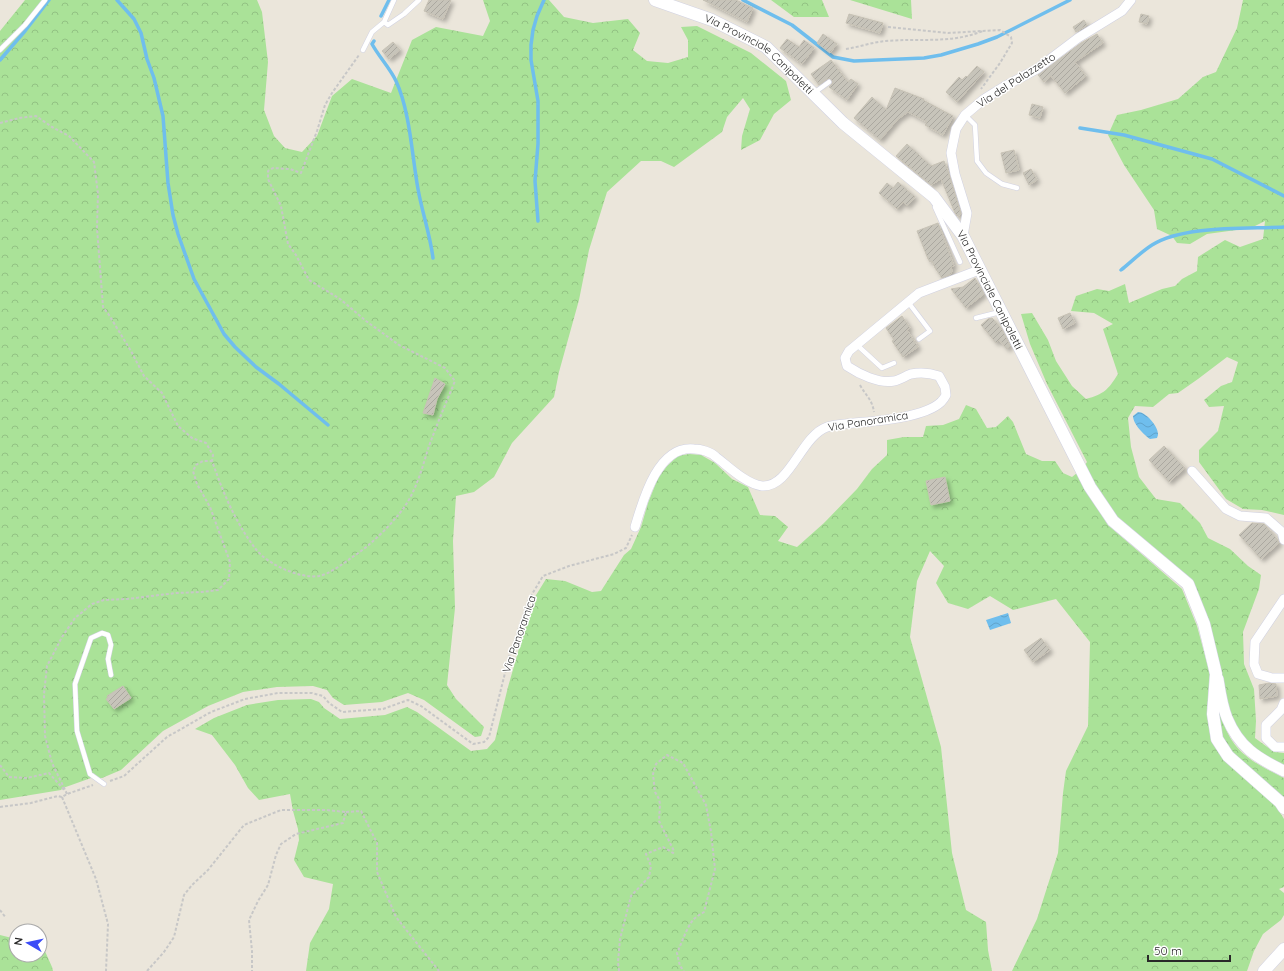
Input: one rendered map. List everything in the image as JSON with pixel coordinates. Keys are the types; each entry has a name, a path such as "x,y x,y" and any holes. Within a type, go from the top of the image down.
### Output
{"main road":[{"name":"Via Provinciale Canipaletti","path":"655,0 712,20 766,47 843,123 934,197 963,236 1000,312 1090,486 1113,521 1188,584 1204,624 1216,674 1213,714 1217,739 1228,756 1280,802 1284,808"},
{"path":"1264,971 1284,949"}],"street":[{"name":"Via del Palazzetto","path":"963,236 967,213 955,174 951,153 956,129 965,115 984,99 1037,69 1078,38 1122,11 1131,0"},
{"path":"855,371 847,366 845,358 849,351 919,293 979,270"},
{"name":"Via Panoramica","path":"635,526 644,498 661,464 674,453 687,448 701,449 715,456 727,467 752,483 762,486 776,482 788,471 813,436 821,429 832,425 892,419 918,413 941,402 946,395 945,387 939,376 929,373 912,374 894,381 881,380 855,371"},
{"path":"1192,471 1226,509 1240,516 1266,518 1282,532 1284,540"},
{"path":"1284,600 1255,642 1254,664 1258,674 1272,678 1284,678"},
{"path":"1216,674 1226,717 1239,740 1256,757 1284,771"},
{"path":"1284,702 1281,710 1266,725 1266,738 1275,746 1284,747"}],"lane":[{"path":"0,50 25,25 45,0"},
{"path":"362,50 372,32 384,22 394,0"},
{"path":"384,22 388,25 404,14 419,0"},
{"path":"814,94 829,82"},
{"path":"965,115 975,125 977,161 986,173 1002,184 1017,188"},
{"path":"928,192 960,262"},
{"path":"908,302 930,331 919,339"},
{"path":"976,318 1000,312"},
{"path":"857,344 882,368 894,363"},
{"path":"104,784 90,774 77,731 75,684 91,638 102,633 108,634 111,645 108,659 112,675"}],"path":[{"path":"888,27 948,34 1000,30 1010,36 1012,43 1000,63 978,92"},
{"path":"846,49 884,41 940,41 975,35 985,31"},
{"path":"0,123 19,118 36,116 69,136 94,162 98,194 97,228 103,308 109,315 131,351 144,376 162,393 178,426 192,438 206,443 213,455 212,461 218,480 236,519 255,550 284,570 300,576 320,576 338,567 364,550 390,524 407,503 421,472 455,381 445,368 399,345 366,322 340,299 309,280 296,255 288,244 281,206 268,179 268,171 273,168 301,173 325,105 362,50"},
{"path":"855,371 854,376 870,399 873,406 875,414 873,421"},
{"path":"67,794 52,763 46,736 44,694 47,666 62,637 75,618 92,604 104,600 127,600 176,593 218,590 229,579 230,562 210,507 197,484 193,471 196,465 203,461 212,461"},
{"name":"Via Panoramica","path":"0,807 58,796 62,797 92,785 104,784 124,776 167,737 211,712 245,699 278,693 318,694 323,696 329,703 342,712 383,709 408,700 421,706 473,744 484,742 489,737 509,657 529,599 543,576 569,566 614,554 626,548 635,526"},
{"path":"619,971 618,962 620,940 631,896 649,877 651,866 646,854 663,847 673,853 674,851 659,821 660,804 655,792 653,774 656,764 667,755 683,763 706,806 711,832 715,869 704,912 693,920 685,936 680,942 680,948 677,953 680,966 684,971"},
{"path":"0,765 9,777 27,778 49,773 67,794"},
{"path":"62,797 96,879 108,924 106,971"},
{"path":"148,971 174,937 184,895 192,885 208,870 244,825 281,810 361,811 377,843 377,872 396,917 439,971"},
{"path":"252,971 249,920 268,885 276,855 281,844 296,834 343,823 346,812"},
{"path":"0,910 6,918"}],"green space":[{"path":"25,0 257,0 262,12 268,62 264,110 274,136 285,148 302,152 317,136 332,96 352,79 391,93 412,40 436,27 483,36 490,21 483,0 549,0 564,17 593,23 628,19 640,33 633,50 647,61 668,63 688,57 688,40 681,27 697,26 751,53 786,81 791,100 774,114 760,140 741,150 742,136 750,109 743,98 727,117 722,132 674,167 661,161 641,161 607,192 589,250 579,300 559,372 554,397 512,443 494,477 474,492 456,496 453,541 455,608 447,685 456,699 484,727 481,736 475,737 424,700 408,693 382,702 344,705 333,698 327,690 313,686 277,687 243,692 208,706 163,731 121,770 102,778 91,778 61,790 0,800 0,31"},
{"path":"771,0 822,0 829,17 794,17"},
{"path":"850,0 911,0 912,19"},
{"path":"1243,0 1284,0 1284,515 1262,510 1243,509 1226,499 1199,462 1199,450 1218,431 1224,406 1209,407 1204,400 1221,386 1232,382 1238,362 1227,357 1178,393 1169,394 1153,407 1135,406 1128,418 1131,447 1139,477 1156,499 1180,503 1200,523 1208,538 1230,549 1248,566 1261,575 1259,589 1243,632 1244,664 1254,689 1256,721 1255,738 1274,752 1284,753 1284,767 1259,753 1242,738 1230,716 1192,581 1117,517 1093,484 1084,466 1087,462 1047,384 1030,344 1021,314 1032,313 1048,340 1056,361 1072,386 1086,399 1105,391 1118,374 1103,329 1113,324 1094,313 1071,311 1076,296 1097,289 1109,291 1125,284 1129,303 1162,289 1175,286 1182,279 1197,271 1198,257 1225,240 1240,247 1263,239 1265,221 1251,228 1207,234 1190,244 1177,243 1172,236 1157,229 1154,210 1124,165 1108,135 1117,115 1141,110 1178,99 1203,77 1216,72 1237,28"},
{"path":"966,405 976,409 987,428 996,427 1008,416 1013,422 1026,454 1042,461 1055,461 1063,473 1072,477 1077,473 1108,525 1182,589 1197,626 1210,674 1207,714 1211,741 1224,760 1276,806 1284,819 1284,887 1279,889 1284,893 1284,915 1281,920 1263,934 1254,951 1247,971 1012,971 1037,919 1058,853 1066,771 1088,726 1090,642 1056,599 1013,610 990,596 968,609 948,603 936,583 944,566 930,551 917,581 910,637 941,747 952,853 966,910 986,922 988,950 992,971 306,971 310,943 329,909 333,884 304,877 294,860 299,840 290,794 259,800 248,788 235,765 212,735 195,729 214,718 247,705 278,700 311,699 319,702 324,708 340,719 385,715 407,707 417,712 471,751 487,749 495,740 508,687 533,600 546,579 565,581 592,592 601,591 624,555 631,549 641,527 648,503 658,478 667,466 678,456 689,454 701,455 715,463 732,479 748,487 760,515 775,516 788,527 778,541 797,547 824,523 857,489 872,469 887,455 887,440 904,437 923,437 926,426 943,425 959,419"},
{"path":"1218,695 1221,716 1232,740 1245,755 1253,761 1284,778 1284,799 1241,762 1227,746 1222,738 1219,728 1217,711"},
{"path":"0,935 8,937 8,963 48,963 48,958 53,971 0,971"}],"water":[{"path":"1138,412 1145,414 1154,424 1158,432 1157,438 1150,439 1137,426 1133,416"},
{"path":"1008,613 1011,623 990,630 986,620"}],"building":[{"path":"429,0 451,0 443,19 424,11"},
{"path":"703,0 736,0 753,8 747,22"},
{"path":"849,14 883,23 880,33 846,23"},
{"path":"1141,14 1149,16 1147,24 1139,22"},
{"path":"1084,20 1087,25 1076,32 1073,27"},
{"path":"823,34 837,44 830,53 817,43"},
{"path":"1097,34 1103,43 1075,62 1086,76 1065,93 1051,76 1044,82 1038,75 1081,43"},
{"path":"787,39 799,47 804,40 814,48 802,64 780,48"},
{"path":"393,42 400,50 389,59 382,51"},
{"path":"831,60 848,82 851,79 858,84 847,100 829,87 833,83 831,79 827,79 819,85 811,74"},
{"path":"977,66 984,72 957,102 946,92 959,77 962,80 966,76 967,77"},
{"path":"895,88 924,99 923,100 953,116 943,135 925,125 927,122 908,112 898,119 880,140 854,118 872,97 886,110"},
{"path":"1032,104 1043,107 1040,118 1029,115"},
{"path":"907,144 931,166 944,161 961,214 957,216 955,213 941,179 931,185 896,156"},
{"path":"1014,150 1019,170 1006,173 1001,153"},
{"path":"1031,169 1037,180 1029,185 1023,173"},
{"path":"898,182 915,197 907,206 903,202 897,209 879,193 887,183 893,188"},
{"path":"938,223 954,266 951,267 951,274 942,278 932,261 930,262 928,259 917,231"},
{"path":"975,278 984,294 966,308 951,289 963,287"},
{"path":"1070,313 1075,323 1063,329 1058,318"},
{"path":"902,316 910,328 907,330 918,347 903,357 892,341 894,340 886,328"},
{"path":"992,318 1002,329 1010,346 1007,349 999,340 996,343 981,325 988,319"},
{"path":"435,378 445,384 437,399 433,415 423,413"},
{"path":"1164,446 1185,468 1169,482 1149,460"},
{"path":"945,477 950,501 931,505 926,481"},
{"path":"1252,523 1264,524 1279,543 1261,559 1239,535"},
{"path":"1041,638 1050,650 1033,662 1024,650"},
{"path":"1269,683 1276,684 1277,696 1260,699 1259,685"},
{"path":"123,686 131,698 114,709 106,699 108,698 107,696"}],"waterway":[{"path":"0,60 49,0"},
{"path":"117,0 134,19 141,33 147,59 154,78 163,116 168,183 173,215 194,279 224,334 235,347 256,367 328,425"},
{"path":"381,16 389,0"},
{"path":"538,221 535,181 538,144 538,101 531,60 531,45 537,16 544,0"},
{"path":"743,0 792,25 833,57 854,61 924,58 941,55 997,37 1070,0"},
{"path":"374,41 372,44 394,76 401,93 408,120 418,189 433,258"},
{"path":"1080,128 1124,135 1212,159 1284,196"},
{"path":"1121,270 1152,245 1180,234 1216,229 1284,227"}]}
